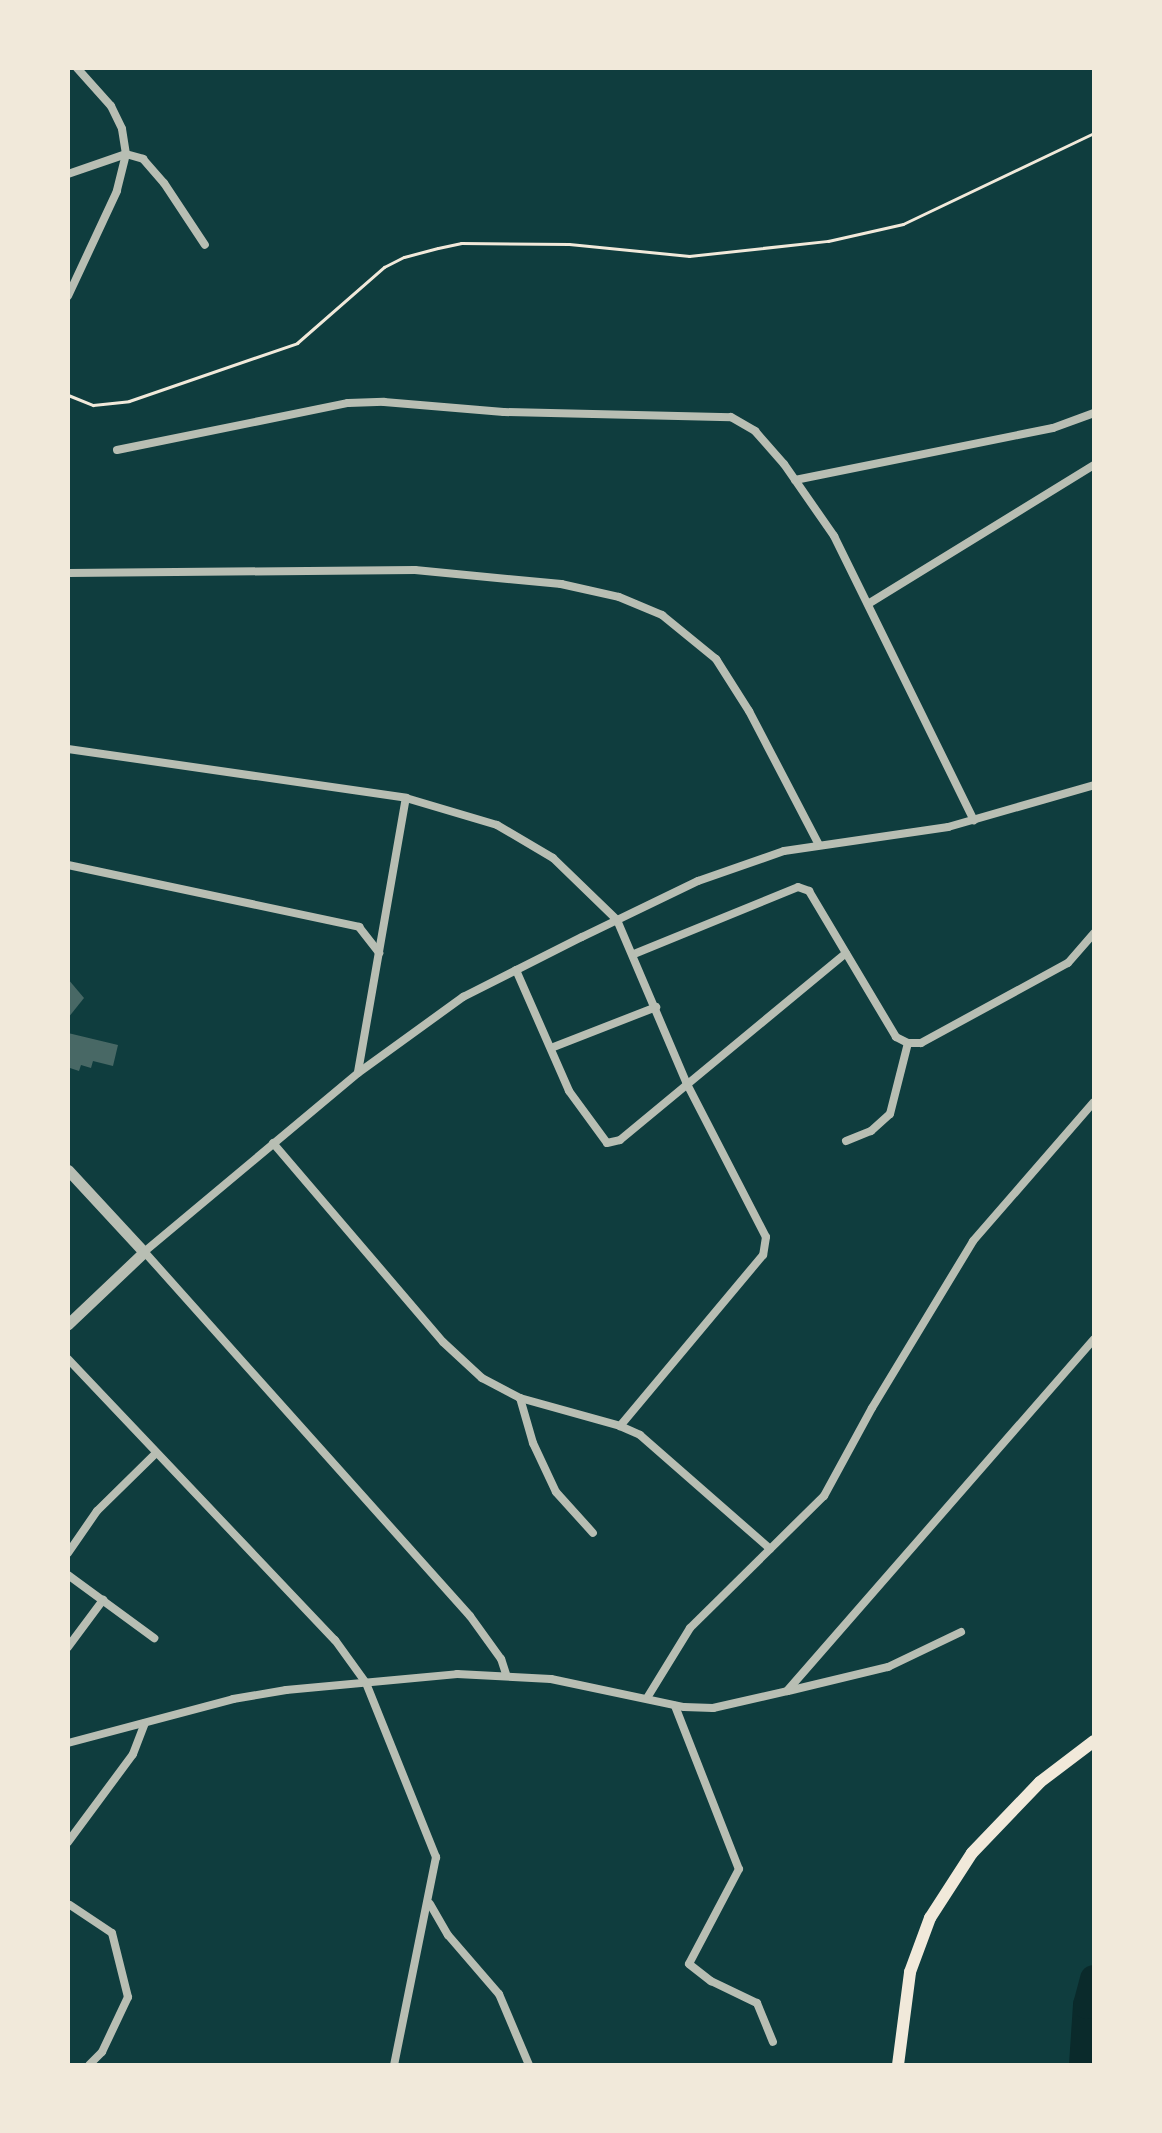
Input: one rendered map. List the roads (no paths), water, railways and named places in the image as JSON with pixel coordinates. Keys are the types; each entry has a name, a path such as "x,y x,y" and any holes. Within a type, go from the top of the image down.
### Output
{"main road":[{"path":"898,2065 910,1972 930,1918 972,1853 1040,1782 1094,1741"}],"street":[{"path":"68,296 117,191 126,154 122,129 111,106 77,68"},
{"path":"68,174 126,154 143,159 205,245"},
{"path":"117,450 348,403 384,402 504,412 731,417 755,431 795,480 834,536 974,820"},
{"path":"795,480 1053,428 1094,413"},
{"path":"868,604 1094,465"},
{"path":"68,573 415,570 561,584 619,597 662,615 716,659 749,711 819,845"},
{"path":"68,749 406,798 497,825 553,858 617,920 687,1084 766,1237 763,1255 620,1426"},
{"path":"68,1324 144,1252 273,1143 358,1073 463,997 698,881 784,851 948,827 1093,787"},
{"path":"358,1073 406,798"},
{"path":"68,865 359,927 379,953"},
{"path":"634,954 798,887 809,891 896,1037 908,1043 921,1043 1068,963 1094,933"},
{"path":"516,970 569,1091 607,1143 620,1140 846,953"},
{"path":"551,1048 656,1007"},
{"path":"846,1141 871,1131 890,1114 908,1043"},
{"path":"647,1698 690,1628 824,1496 872,1408 973,1241 1094,1102"},
{"path":"273,1143 443,1342 482,1378 520,1398 620,1426 640,1435 770,1549"},
{"path":"68,1170 470,1616 501,1659 506,1674"},
{"path":"787,1691 1094,1339"},
{"path":"68,1359 335,1640 366,1683 436,1857 394,2065"},
{"path":"520,1398 533,1443 556,1492 593,1533"},
{"path":"68,1553 97,1511 156,1453"},
{"path":"68,1575 154,1638"},
{"path":"68,1647 103,1600"},
{"path":"68,1743 233,1699 457,1674 506,1674 588,1685 675,1706 713,1708 888,1667 961,1632"},
{"path":"675,1706 739,1869 689,1964 711,1981 757,2003 773,2042"},
{"path":"68,1842 133,1754 145,1723"},
{"path":"429,1903 448,1935 499,1994 529,2065"},
{"path":"70,1905 112,1933 128,1997 102,2052 89,2065"}],"waterway":[{"path":"1083,2065 1087,2005 1094,1979"}]}
